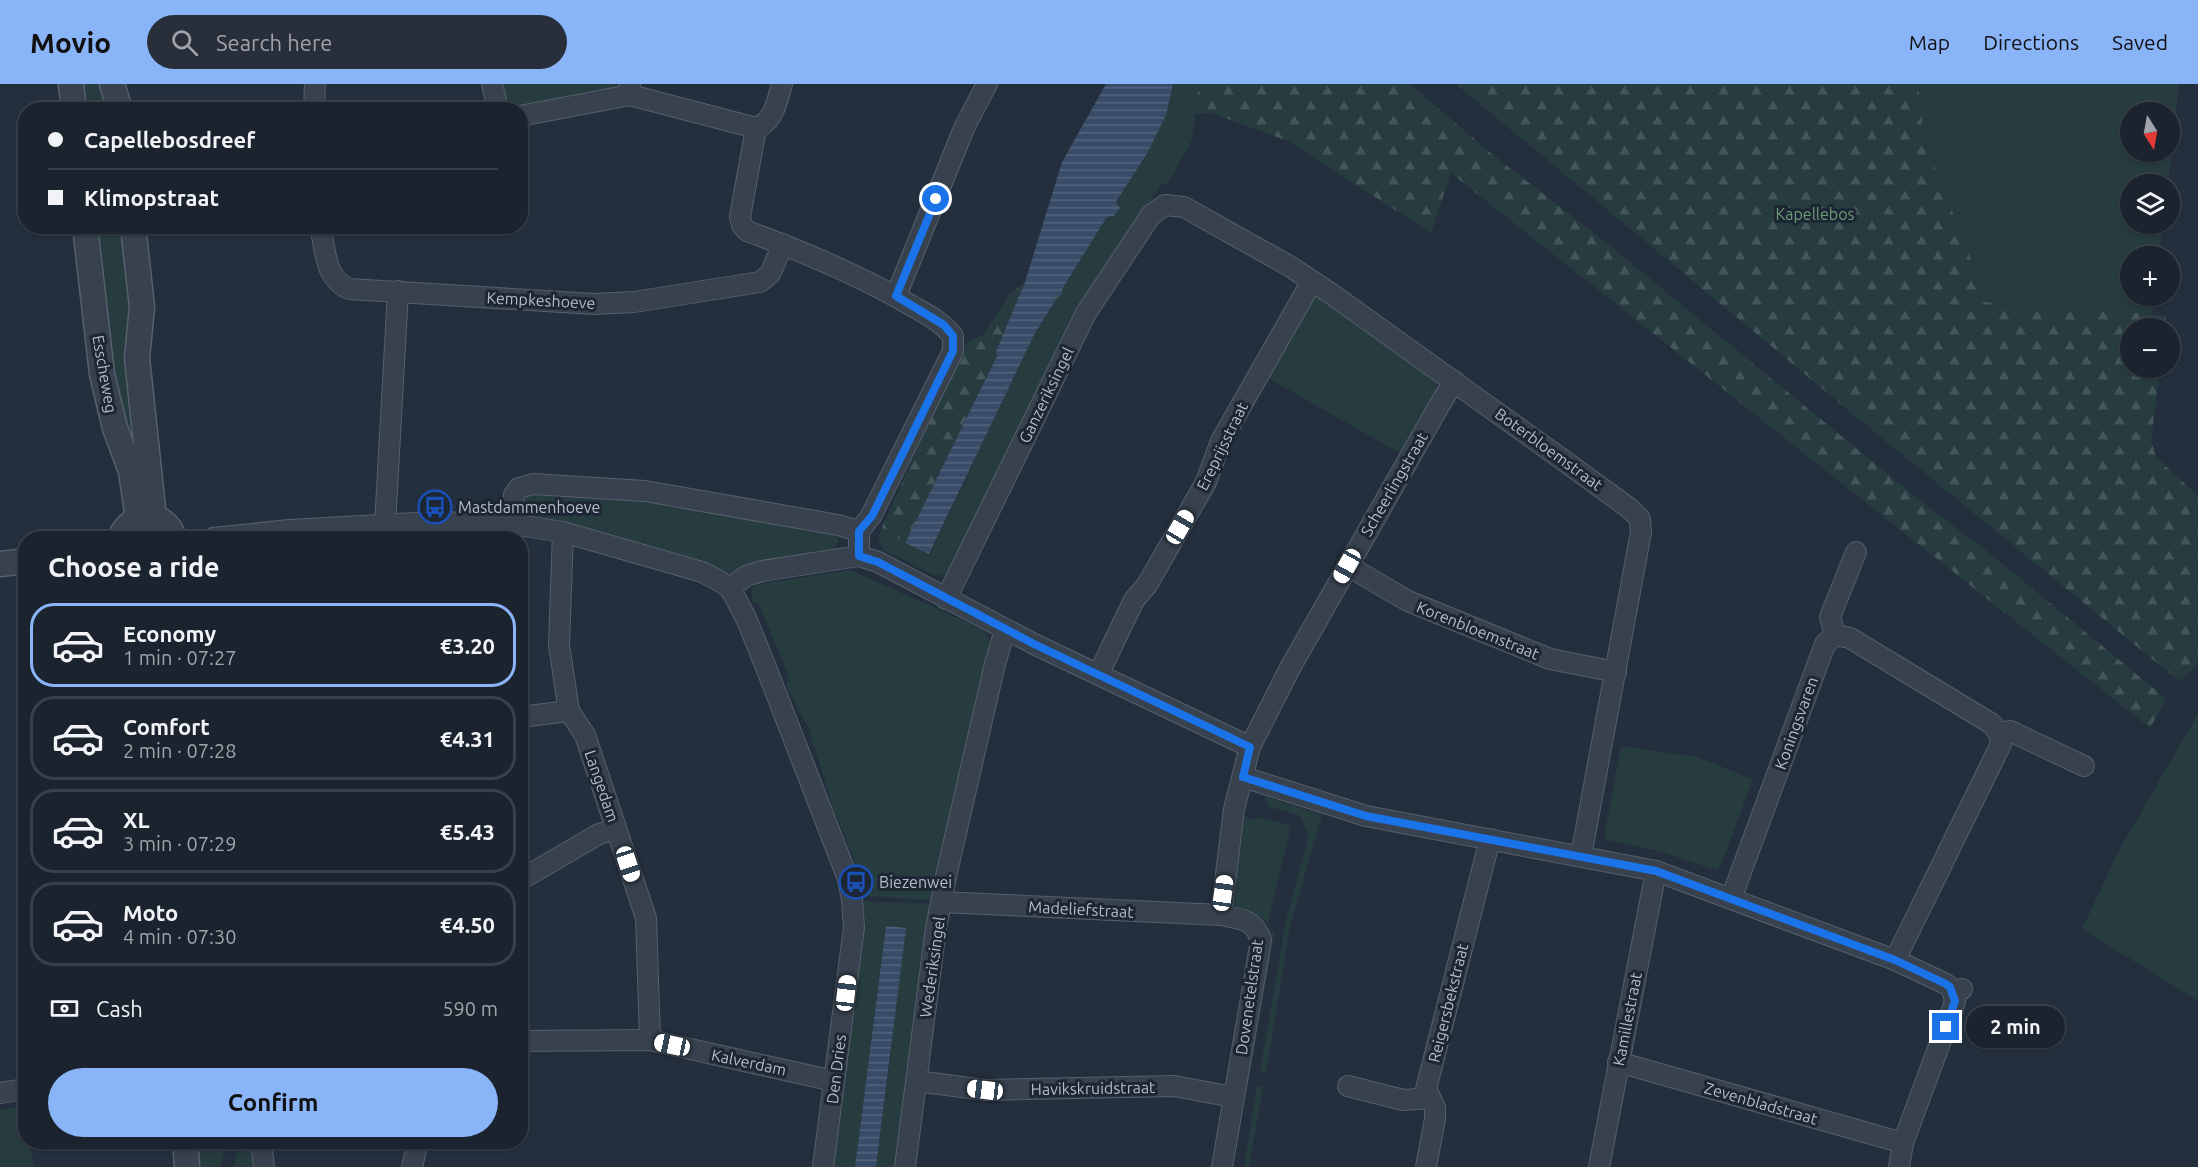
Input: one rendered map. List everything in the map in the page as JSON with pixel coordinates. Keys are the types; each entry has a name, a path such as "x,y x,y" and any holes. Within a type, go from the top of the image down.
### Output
{"street":[{"path":"71,84 73,102"},
{"path":"112,84 118,102"},
{"path":"314,102 315,84"},
{"path":"492,84 496,102"},
{"path":"528,114 630,89 756,128 764,126 770,119 782,84"},
{"path":"896,296 965,126 987,84"},
{"path":"756,128 740,217 747,231 802,251 896,296 944,325 953,336 953,351 872,516 859,531 859,556"},
{"name":"Boterbloemstraat","path":"1165,205 1184,207 1312,280 1629,508 1640,519 1641,532 1581,856"},
{"name":"Ganzeriksingel","path":"946,599 1086,313 1151,215 1165,205"},
{"name":"Esscheweg","path":"86,234 102,374 116,428 146,518"},
{"name":"Esscheweg","path":"133,234 142,307 138,358 146,518"},
{"name":"Kempkeshoeve","path":"322,234 331,276 338,284 349,289 594,304 634,302 760,282 770,274 783,244"},
{"name":"Ereprijsstraat","path":"1099,674 1134,600 1147,585 1201,489 1221,441 1312,280"},
{"path":"385,525 398,291"},
{"name":"Scheerlingstraat","path":"1250,747 1290,668 1454,381"},
{"path":"511,524 514,495 519,488 533,484 645,491 838,525 859,531"},
{"path":"124,531 127,526 146,518 165,523 171,531"},
{"path":"327,531 433,522 511,524 563,532 702,572 730,588 746,576 762,571 859,556 878,562 1005,630 1250,747 1234,809 1221,915"},
{"name":"Langedam","path":"563,532 559,645 569,711 585,735 646,918 650,1040"},
{"path":"1856,552 1830,617 1835,635 1850,638 1992,724 1999,733 2001,744 1895,960"},
{"path":"0,564 18,562"},
{"name":"Korenbloemstraat","path":"1347,566 1408,602 1550,659 1616,672"},
{"name":"Den Dries","path":"730,588 746,618 816,792 848,879 852,900 854,927 823,1167"},
{"name":"Wederiksingel","path":"905,1167 941,902 995,664 1005,630"},
{"name":"Koningsvaren","path":"1731,898 1825,644 1835,635"},
{"path":"528,716 569,711"},
{"path":"1999,733 2010,731 2084,766"},
{"path":"1243,777 1366,816 1656,871 1895,960 1958,991 1903,1143 1899,1167"},
{"path":"528,875 599,834 616,829"},
{"name":"Reigersbekstraat","path":"1426,1167 1435,1108 1426,1089 1490,839"},
{"name":"Kamillestraat","path":"1599,1167 1656,871"},
{"name":"Madeliefstraat","path":"941,902 1221,915"},
{"name":"Dovenetelstraat","path":"1221,915 1245,920 1257,928 1261,939 1222,1167"},
{"name":"Kalverdam","path":"528,1041 650,1040 834,1081"},
{"name":"Zevenbladstraat","path":"1618,1062 1903,1143"},
{"name":"Havikskruidstraat","path":"916,1081 985,1090 1174,1086 1233,1097"},
{"path":"1348,1086 1403,1100 1430,1098"},
{"path":"0,1093 18,1090"},
{"path":"186,1149 188,1167"},
{"path":"262,1149 264,1167"},
{"path":"412,1167 416,1149"}],"green space":[{"path":"80,84 102,84 112,102 82,102"},
{"path":"499,84 621,84 618,88 528,107 528,102 505,102"},
{"path":"1173,84 1199,84 1192,140 1167,185 1162,183 1148,205 949,576 944,574 936,576 886,551 879,540 882,527 905,543 930,554 1035,333 1061,295 1064,286 1107,217 1111,217 1118,200 1152,143 1163,118"},
{"path":"1199,84 1410,84 1492,154 1609,245 1913,495 1988,552 2163,696 2165,702 2150,728 1451,173 1431,233 1288,141 1211,113 1195,114"},
{"name":"Kapellebos","path":"1456,84 1918,84 1924,139 1975,269 1980,301 2166,316 2166,318 2120,318 2120,378 2159,378 2151,440 2156,457 2198,496 2198,665 2179,681 1843,406"},
{"path":"1918,84 2179,84 2177,102 2120,102 2120,162 2170,162 2169,174 2120,174 2120,234 2162,234 2160,246 2120,246 2120,306 2153,306 2152,314 1980,301 1975,269 1924,139"},
{"path":"96,234 128,234 139,485 107,359 112,354 99,236"},
{"path":"1025,282 996,350 997,355 905,543 882,527 958,358 967,342 982,336 1009,295"},
{"path":"1323,297 1436,381 1436,394 1403,455 1266,377 1310,300"},
{"path":"534,493 642,498 830,530 837,535 839,542 831,551 749,564 734,572 724,574 527,518 523,503"},
{"path":"850,570 983,629 990,642 931,900 866,896 862,879 832,805 809,729 786,685 789,677 759,604 752,602 752,589 759,584"},
{"path":"2198,714 2198,1001 2082,929 2119,850"},
{"path":"1621,746 1697,757 1753,779 1721,865 1716,870 1659,851 1607,840 1604,837"},
{"path":"1265,796 1322,815 1290,926 1266,1073 1260,1072 1285,925 1309,835 1300,816 1268,806"},
{"path":"1241,816 1256,820 1259,817 1291,826 1268,923 1259,916 1239,911 1232,902"},
{"path":"862,901 933,904 899,1167 876,1167 891,1055 886,926 855,1167 831,1167 863,920"},
{"path":"1269,930 1275,931 1251,1069 1246,1068"},
{"path":"1257,1085 1263,1087 1249,1167 1244,1167"},
{"path":"18,1107 18,1149 31,1149 34,1167 0,1167 0,1110"},
{"path":"198,1149 224,1149 220,1167 199,1167"},
{"path":"237,1149 257,1149 258,1167 233,1167"}],"water":[{"path":"1106,84 1173,84 1166,115 1148,152 1116,202 1120,208 1114,216 1107,217 1064,286 1061,295 1035,333 929,554 905,543 997,356 996,351 1025,282 1062,162"},
{"path":"886,926 906,928 876,1167 855,1167"}],"place":[{"name":"Mastdammenhoeve","path":"435,507"},
{"name":"Biezenwei","path":"856,882"}],"route":[{"path":"936,199 896,296 944,325 953,336 953,351 872,516 859,531 859,556 878,562 1034,644 1250,747 1243,777 1366,816 1656,871 1895,960 1946,984 1953,992 1955,1001 1946,1027"}]}
